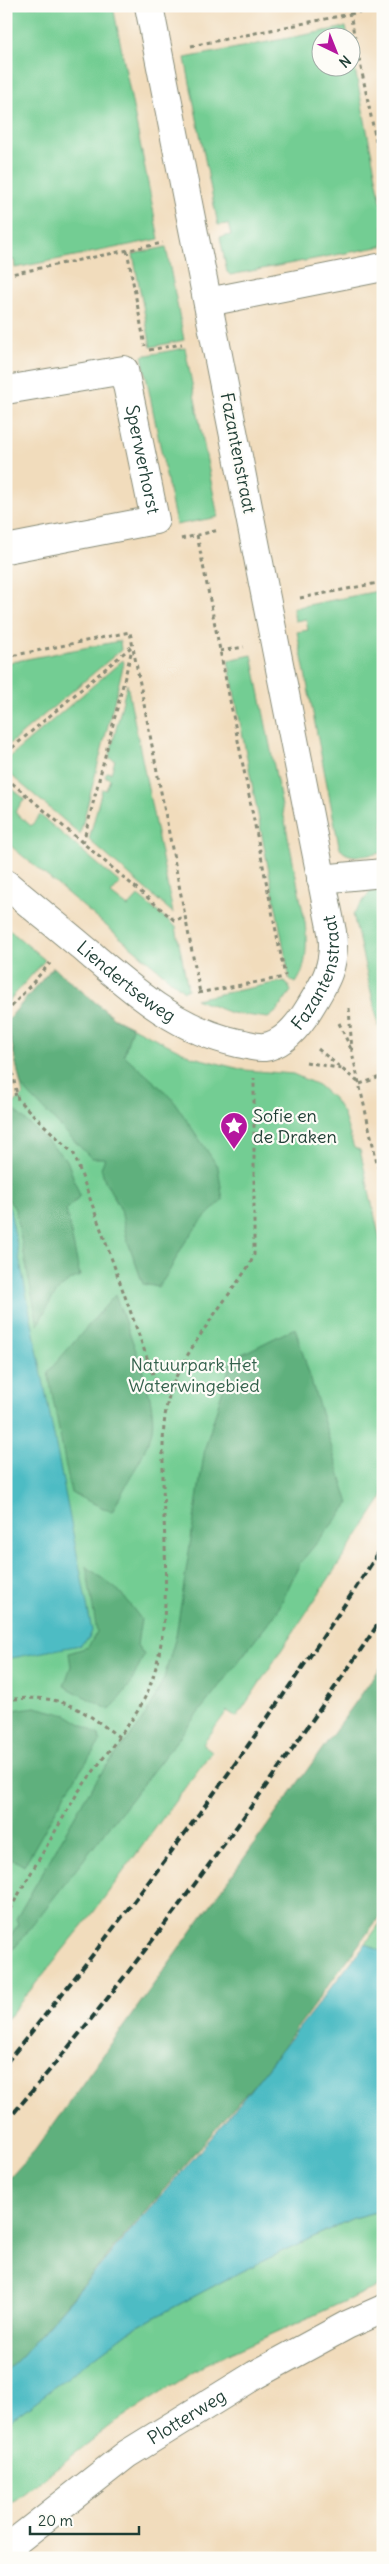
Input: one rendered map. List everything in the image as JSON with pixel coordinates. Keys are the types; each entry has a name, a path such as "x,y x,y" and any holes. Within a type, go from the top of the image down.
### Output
{"street":[{"name":"Fazantenstraat","path":"148,6 196,236 332,932 334,957 331,968 313,1002 292,1030 259,1047"},
{"path":"208,302 383,267"},
{"name":"Sperwerhorst","path":"6,390 124,370 155,520 6,549"},
{"path":"322,879 383,873"},
{"name":"Liendertseweg","path":"6,884 144,1000 172,1018 223,1039 259,1047"},
{"name":"Plotterweg","path":"6,2549 127,2454 254,2375 347,2325 383,2310"}],"path":[{"path":"157,53 383,7"},
{"path":"350,14 383,175"},
{"path":"6,275 196,236"},
{"path":"127,250 146,351 215,338"},
{"path":"155,520 170,541 252,523"},
{"path":"197,535 285,976 293,987 313,1002"},
{"path":"268,605 383,582"},
{"path":"6,657 130,632 200,993"},
{"path":"6,753 132,646"},
{"path":"83,843 132,646"},
{"path":"6,778 174,920 185,917"},
{"path":"6,1013 71,938"},
{"path":"172,1018 189,995 285,976"},
{"path":"6,1041 18,1100 74,1154 154,1380 164,1392 170,1394"},
{"path":"6,1916 78,1792 119,1737 147,1694 158,1662 164,1629 163,1459 165,1416 170,1394 184,1362 250,1264 254,1255 259,1047"},
{"path":"352,1052 383,1189"},
{"path":"342,1069 360,1084"},
{"path":"360,1084 383,1076"},
{"path":"6,1096 16,1094"},
{"path":"6,1700 41,1697 65,1702 98,1720 119,1737"}],"green space":[{"path":"6,6 113,6 159,239 15,268 14,260 6,262"},
{"path":"312,34 312,78 357,78 383,212 383,246 230,275 227,272 220,237 231,235 228,224 218,225 185,58"},
{"path":"166,247 184,340 151,347 133,254"},
{"path":"185,348 218,517 176,525 142,356"},
{"path":"383,590 383,853 352,856 342,851 339,846 297,632 308,630 306,619 295,621 293,608"},
{"path":"120,641 121,650 6,747 6,663"},
{"path":"252,655 305,922 305,962 296,983 290,980 228,660"},
{"path":"123,660 124,663 80,834 6,771 6,760"},
{"path":"127,684 173,913 89,840 102,789 106,790 110,779 105,776 107,772 111,773 115,760 109,758"},
{"path":"6,784 25,799 15,812 31,826 40,815 120,883 111,894 128,907 138,896 176,927 188,989 184,991 6,842"},
{"path":"383,890 383,1044 353,914 371,891"},
{"path":"6,927 45,960 6,1004"},
{"name":"Natuurpark Het Waterwingebied","path":"53,967 114,1018 193,1057 244,1070 293,1074 318,1085 334,1099 343,1113 354,1148 360,1150 383,1253 383,1497 237,1717 227,1711 203,1744 212,1751 93,1913 6,2020 6,1126 11,1107 6,1123 6,1103 14,1103 23,1095 7,1021"},
{"path":"53,967 114,1018 132,1027 124,1055 171,1097 218,1167 223,1200 207,1215 184,1244 158,1287 143,1284 127,1239 121,1210 105,1181 101,1168 105,1158 91,1158 21,1086 7,1021"},
{"path":"285,981 291,991 276,1012 268,1018 231,1013 195,999"},
{"path":"11,1107 67,1160 80,1196 66,1210 80,1276 65,1284 59,1290 38,1325 15,1209 6,1196 6,1124"},
{"path":"115,1295 141,1365 147,1385 153,1420 151,1434 143,1454 112,1512 71,1493 48,1372"},
{"path":"295,1328 349,1504 300,1563 277,1612 6,1959 6,1939 9,1940 18,1924 16,1919 85,1798 104,1769 137,1728 152,1704 164,1678 176,1636 205,1448 232,1359"},
{"path":"86,1566 120,1592 141,1619 137,1645 144,1655 130,1685 110,1710 64,1686 71,1666 69,1653 88,1647 97,1632"},
{"path":"383,1664 383,1912 262,2075 21,2357 6,2371 6,2182 35,2150"},
{"path":"35,1707 67,1715 99,1735 100,1742 68,1789 24,1866 13,1859 6,1867 6,1711"},
{"path":"383,1919 383,1953 366,1943"},
{"path":"383,2210 383,2284 206,2364 113,2424 6,2507 6,2424 18,2414 129,2331 240,2272 353,2218"}],"water":[{"path":"6,1203 10,1210 92,1631 89,1638 80,1645 6,1659"},
{"path":"366,1943 383,1953 383,2210 353,2218 240,2272 129,2331 6,2424 6,2371 21,2357 224,2123"}],"railway":[{"path":"6,2063 106,1938 202,1810 249,1745 383,1546"},
{"path":"6,2122 57,2062 202,1875 294,1747 383,1617"}],"place":[{"name":"Sofie en de Draken","path":"234,1150"}]}
